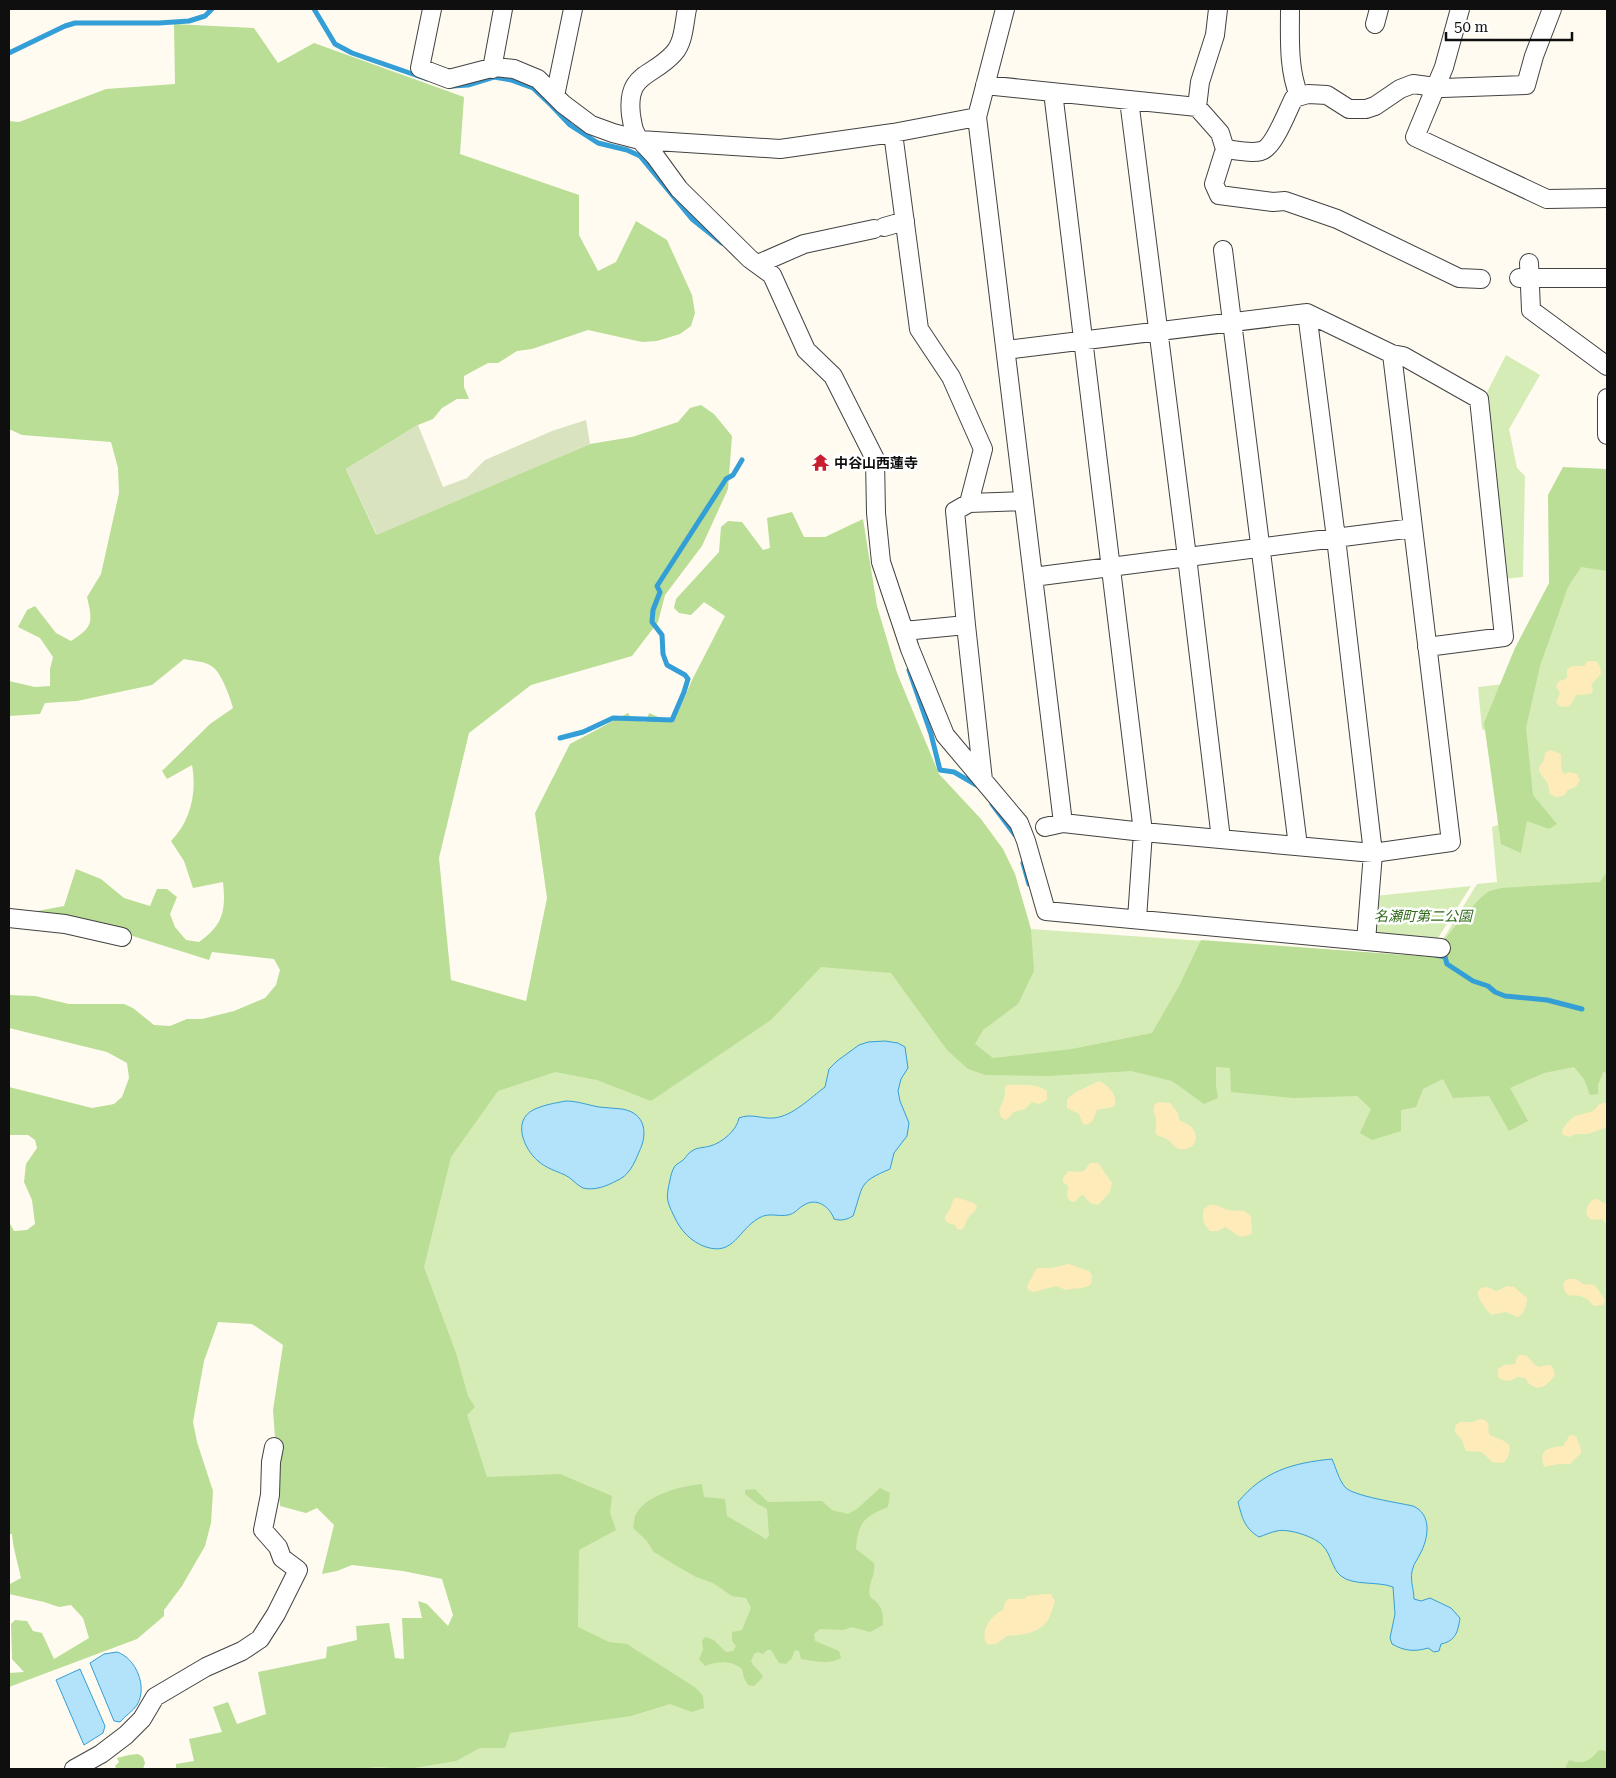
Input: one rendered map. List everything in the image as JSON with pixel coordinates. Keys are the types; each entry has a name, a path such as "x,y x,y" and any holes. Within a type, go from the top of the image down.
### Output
{"street":[{"path":"432,9 420,68 449,79 495,67 514,69 538,79 555,96 591,125 640,140 780,149 894,133 977,117"},
{"path":"492,69 504,9"},
{"path":"555,96 573,9"},
{"path":"687,9 681,41 675,53 638,80 631,93 630,109 634,132 655,156 678,189 772,275 806,350 832,376 875,459 876,513 881,562 904,631 945,735 1019,823 1032,830 1063,823 1373,853 1451,842 1392,354"},
{"path":"1005,9 977,117 1063,823"},
{"path":"1197,107 1200,82 1215,35 1218,9"},
{"path":"1290,9 1290,56 1293,80 1300,96"},
{"path":"1460,9 1444,67 1415,137 1540,200 1607,198"},
{"path":"1224,149 1260,152 1266,149 1286,119 1287,111 1294,98 1308,94 1327,95 1349,109 1366,109 1375,106 1393,93 1413,84 1443,88 1526,85 1534,56 1552,9"},
{"path":"985,85 1197,107 1220,133 1224,149 1214,184 1219,198 1273,202 1285,201 1337,219 1458,278 1481,279"},
{"path":"1053,92 1144,832 1137,919"},
{"path":"1129,100 1188,557 1221,839"},
{"path":"894,133 919,329 951,377 983,449 969,503"},
{"path":"758,264 804,244 905,221"},
{"path":"1223,250 1298,846"},
{"path":"1607,278 1526,273 1531,310 1607,366"},
{"path":"1006,350 1307,313 1392,354 1403,356 1479,399 1504,637 1427,647"},
{"path":"1307,313 1373,853 1366,941"},
{"path":"1607,398 1607,435"},
{"path":"983,780 955,511 969,503 1024,501"},
{"path":"1034,577 1413,528"},
{"path":"904,631 966,625"},
{"path":"1032,830 1046,911 1441,948"},
{"path":"9,918 65,924 122,938"},
{"path":"74,1769 100,1754 126,1735 142,1719 155,1697 206,1667 242,1651 260,1639 276,1614 298,1570 282,1558 278,1547 263,1530 270,1495 271,1462 274,1448"}],"green space":[{"path":"174,24 254,28 278,63 314,43 464,97 460,154 579,195 579,235 598,271 616,262 636,221 667,240 692,295 695,313 691,326 680,334 657,341 642,342 588,330 532,349 517,351 498,363 488,363 464,376 464,387 469,399 457,399 442,408 433,419 418,425 346,469 376,534 590,444 632,437 678,422 690,408 701,405 714,414 732,436 728,489 702,546 665,595 658,622 632,656 531,685 469,733 439,858 451,980 526,1001 547,898 535,813 570,744 628,713 633,720 646,722 649,713 673,723 693,678 725,616 704,602 691,615 679,613 674,608 676,599 719,552 721,527 728,521 742,522 763,550 770,548 767,518 792,512 804,537 825,537 863,519 877,606 897,673 939,774 981,819 1003,849 1015,874 1031,929 1034,971 1018,1004 983,1030 975,1044 993,1058 1072,1049 1152,1033 1178,988 1201,940 1432,957 1468,911 1490,891 1501,888 1600,882 1607,871 1607,1073 1603,1072 1598,1085 1598,1094 1590,1095 1584,1079 1574,1067 1544,1073 1510,1088 1528,1121 1509,1131 1489,1096 1453,1098 1443,1079 1423,1089 1416,1107 1401,1110 1401,1131 1372,1140 1360,1133 1371,1109 1357,1096 1293,1098 1231,1092 1230,1068 1216,1067 1218,1098 1204,1104 1172,1081 1131,1071 1049,1076 985,1075 968,1069 947,1050 891,973 821,967 771,1020 651,1101 597,1080 555,1072 498,1091 451,1157 424,1267 456,1353 468,1396 475,1407 467,1415 487,1477 560,1474 612,1496 610,1513 616,1530 579,1550 578,1627 609,1642 627,1644 696,1688 703,1696 704,1708 692,1712 670,1704 631,1716 510,1733 505,1748 480,1748 456,1761 408,1769 378,1767 354,1769 176,1769 176,1764 194,1761 189,1739 222,1732 213,1707 228,1702 237,1724 266,1714 258,1672 326,1658 327,1647 357,1640 356,1626 389,1623 395,1658 404,1659 402,1618 422,1618 418,1601 427,1604 448,1626 453,1615 442,1579 403,1571 352,1565 322,1574 334,1525 317,1508 306,1513 280,1506 273,1410 283,1345 252,1324 218,1322 204,1361 193,1422 197,1442 213,1491 211,1523 205,1546 182,1586 164,1610 164,1616 137,1639 9,1687 9,1673 24,1672 12,1659 11,1624 15,1620 27,1621 33,1631 42,1633 54,1659 89,1638 83,1618 71,1605 59,1607 9,1594 10,1584 21,1578 12,1534 9,1534 9,1222 14,1231 27,1230 35,1224 32,1200 24,1182 26,1164 37,1148 35,1140 28,1135 9,1135 9,1087 92,1108 114,1104 122,1097 129,1078 127,1063 107,1052 9,1028 9,995 35,996 69,1004 124,1004 133,1008 154,1025 170,1026 187,1019 202,1019 234,1011 265,998 276,985 280,970 274,959 212,952 209,960 120,932 32,912 64,906 76,869 101,879 124,898 150,906 157,889 167,889 177,897 170,914 175,927 186,940 199,942 213,930 218,923 223,909 223,882 193,888 184,861 171,841 178,833 191,806 194,785 192,765 167,779 162,771 210,724 233,708 223,681 214,668 204,663 184,659 152,685 77,701 45,703 40,714 9,716 9,681 35,687 50,686 50,669 53,657 40,638 18,627 27,610 35,606 56,633 71,641 84,632 90,624 87,597 101,574 119,493 118,468 111,442 22,435 9,429 9,121 19,122 106,89 175,84"},
{"path":"1506,355 1540,375 1509,429 1517,468 1525,476 1523,577 1503,579 1484,398"},
{"path":"586,420 590,444 377,535 346,469 418,425 443,487 467,478 485,460 552,431"},
{"path":"1563,467 1607,469 1607,571 1581,567 1568,587 1540,666 1526,728 1533,795 1557,824 1549,829 1527,821 1521,853 1501,844 1484,723 1515,648 1549,583 1548,495"},
{"path":"1607,490 1607,1769 280,1769 492,1659 400,1361 446,1104 914,883 1031,929 1432,957 1477,884 1497,882 1492,827 1498,825 1492,734 1482,729 1478,687 1513,683"},
{"name":"名瀬町第二公園","path":"1471,886 1436,941 1373,935 1375,896"},
{"path":"702,1484 704,1497 725,1499 727,1516 766,1539 769,1536 767,1509 745,1494 745,1490 755,1489 768,1502 822,1501 832,1510 848,1514 857,1509 880,1488 890,1493 888,1507 873,1514 861,1526 858,1532 856,1549 874,1563 874,1573 869,1592 870,1597 881,1609 883,1625 870,1632 852,1627 843,1630 820,1629 814,1634 815,1641 839,1651 841,1658 837,1660 822,1662 801,1659 799,1651 795,1650 792,1658 786,1664 779,1663 771,1650 767,1650 763,1654 758,1652 754,1654 751,1661 763,1677 754,1686 748,1685 742,1669 738,1666 720,1662 705,1666 699,1659 703,1650 702,1641 705,1637 714,1640 726,1652 733,1651 736,1646 732,1641 732,1632 742,1630 751,1608 746,1598 732,1596 713,1583 696,1577 654,1552 646,1540 633,1528 635,1516 646,1502 674,1489"},
{"path":"1599,1750 1607,1751 1607,1769 1565,1769 1569,1760 1586,1761"},
{"path":"138,1754 143,1757 145,1763 143,1769 115,1769 119,1762 117,1758"}],"sand":[{"path":"1588,661 1596,661 1600,666 1601,674 1591,685 1593,690 1591,694 1576,695 1568,707 1559,706 1556,702 1560,693 1556,687 1558,682 1567,678 1567,669 1572,666 1584,666"},
{"path":"1550,750 1561,754 1561,768 1564,774 1570,772 1577,774 1580,780 1574,788 1568,790 1563,796 1556,797 1550,794 1548,784 1539,771 1545,753"},
{"path":"1099,1081 1111,1090 1115,1097 1115,1105 1097,1110 1089,1124 1083,1124 1079,1114 1067,1108 1067,1099 1076,1092"},
{"path":"1006,1085 1027,1085 1043,1088 1047,1091 1047,1100 1039,1104 1032,1102 1025,1109 1014,1112 1006,1120 1002,1118 999,1110 1005,1096"},
{"path":"1160,1102 1170,1103 1178,1113 1179,1120 1193,1129 1196,1137 1192,1146 1185,1149 1178,1148 1167,1139 1156,1134 1156,1118 1153,1109 1155,1104"},
{"path":"1599,1104 1607,1104 1607,1127 1588,1134 1576,1134 1569,1137 1562,1134 1562,1131 1573,1117 1590,1112"},
{"path":"1090,1163 1098,1163 1112,1183 1110,1192 1098,1205 1090,1203 1083,1195 1075,1202 1069,1200 1067,1196 1068,1186 1063,1182 1063,1178 1068,1171 1080,1172 1085,1170"},
{"path":"954,1198 974,1203 977,1207 961,1230 945,1220"},
{"path":"1598,1199 1603,1203 1607,1203 1607,1225 1602,1219 1591,1220 1586,1214 1588,1205 1592,1200"},
{"path":"1210,1205 1246,1212 1251,1217 1252,1233 1240,1236 1225,1227 1218,1231 1210,1231 1205,1224 1203,1215 1204,1209"},
{"path":"1069,1264 1089,1271 1092,1275 1091,1284 1085,1287 1066,1290 1056,1286 1034,1292 1028,1290 1027,1286 1037,1268 1051,1268"},
{"path":"1576,1279 1583,1284 1595,1285 1605,1300 1603,1305 1594,1306 1581,1296 1567,1294 1563,1285 1566,1280"},
{"path":"1507,1286 1514,1287 1527,1298 1523,1312 1518,1317 1506,1312 1491,1315 1480,1299 1478,1292 1486,1287 1497,1291"},
{"path":"1520,1355 1527,1356 1539,1367 1552,1366 1555,1374 1549,1383 1545,1386 1537,1387 1532,1386 1525,1378 1517,1377 1508,1381 1498,1377 1498,1369 1504,1365 1515,1364 1517,1357"},
{"path":"1480,1419 1488,1423 1490,1435 1509,1445 1509,1455 1503,1463 1492,1462 1482,1452 1466,1451 1462,1440 1455,1432 1455,1426 1460,1422 1472,1422"},
{"path":"1570,1435 1576,1436 1581,1453 1570,1464 1544,1467 1542,1461 1543,1453 1546,1450 1563,1446"},
{"path":"1051,1594 1055,1601 1049,1618 1044,1625 1029,1633 1006,1636 998,1643 987,1644 984,1634 985,1629 994,1616 1003,1610 1008,1599 1024,1599 1027,1596"}],"water":[{"path":"885,1041 898,1043 905,1047 908,1068 901,1079 898,1091 909,1123 907,1136 894,1153 890,1169 872,1178 863,1186 853,1216 844,1220 834,1219 822,1204 809,1203 790,1214 766,1215 759,1218 730,1245 715,1249 696,1242 683,1231 669,1206 668,1198 671,1174 676,1165 694,1150 708,1147 724,1139 738,1123 739,1118 748,1116 781,1117 795,1110 825,1087 829,1069 837,1061 859,1045 868,1042"},
{"path":"566,1101 630,1111 640,1120 644,1132 642,1145 633,1165 621,1179 592,1189 583,1188 567,1176 544,1166 528,1150 522,1135 523,1121 527,1115 533,1110 549,1104"},
{"path":"1332,1459 1341,1481 1349,1490 1366,1496 1413,1506 1419,1510 1426,1520 1427,1534 1412,1572 1414,1599 1421,1601 1430,1598 1451,1608 1460,1618 1455,1635 1446,1643 1441,1644 1439,1651 1434,1652 1428,1648 1410,1650 1392,1644 1390,1638 1395,1614 1393,1587 1352,1581 1341,1576 1333,1566 1323,1546 1314,1539 1295,1532 1282,1530 1259,1537 1244,1522 1238,1502 1258,1483 1280,1470 1292,1466"},
{"path":"117,1652 130,1660 141,1682 140,1698 137,1705 120,1722 114,1721 90,1663 104,1654"},
{"path":"80,1669 105,1726 103,1733 84,1745 56,1680"}],"waterway":[{"path":"9,53 75,23 189,21 205,16 212,9"},
{"path":"314,9 335,44 352,53 427,79"},
{"path":"452,86 468,85 494,77 511,80 533,88 570,125 598,143 627,150 640,156 692,219 722,243"},
{"path":"560,738 583,732 613,718 672,720 688,679 685,675 667,665 663,654 662,635 652,622 653,610 660,592 657,586 726,479 733,475 742,460"},
{"path":"909,670 931,734 940,770 954,772 978,786"},
{"path":"992,804 1015,835"},
{"path":"1023,863 1029,884"},
{"path":"1436,955 1445,957 1447,964 1473,981 1488,986 1495,992 1505,996 1547,1000 1582,1009"}],"place":[{"name":"中谷山西蓮寺","path":"820,463"}]}
